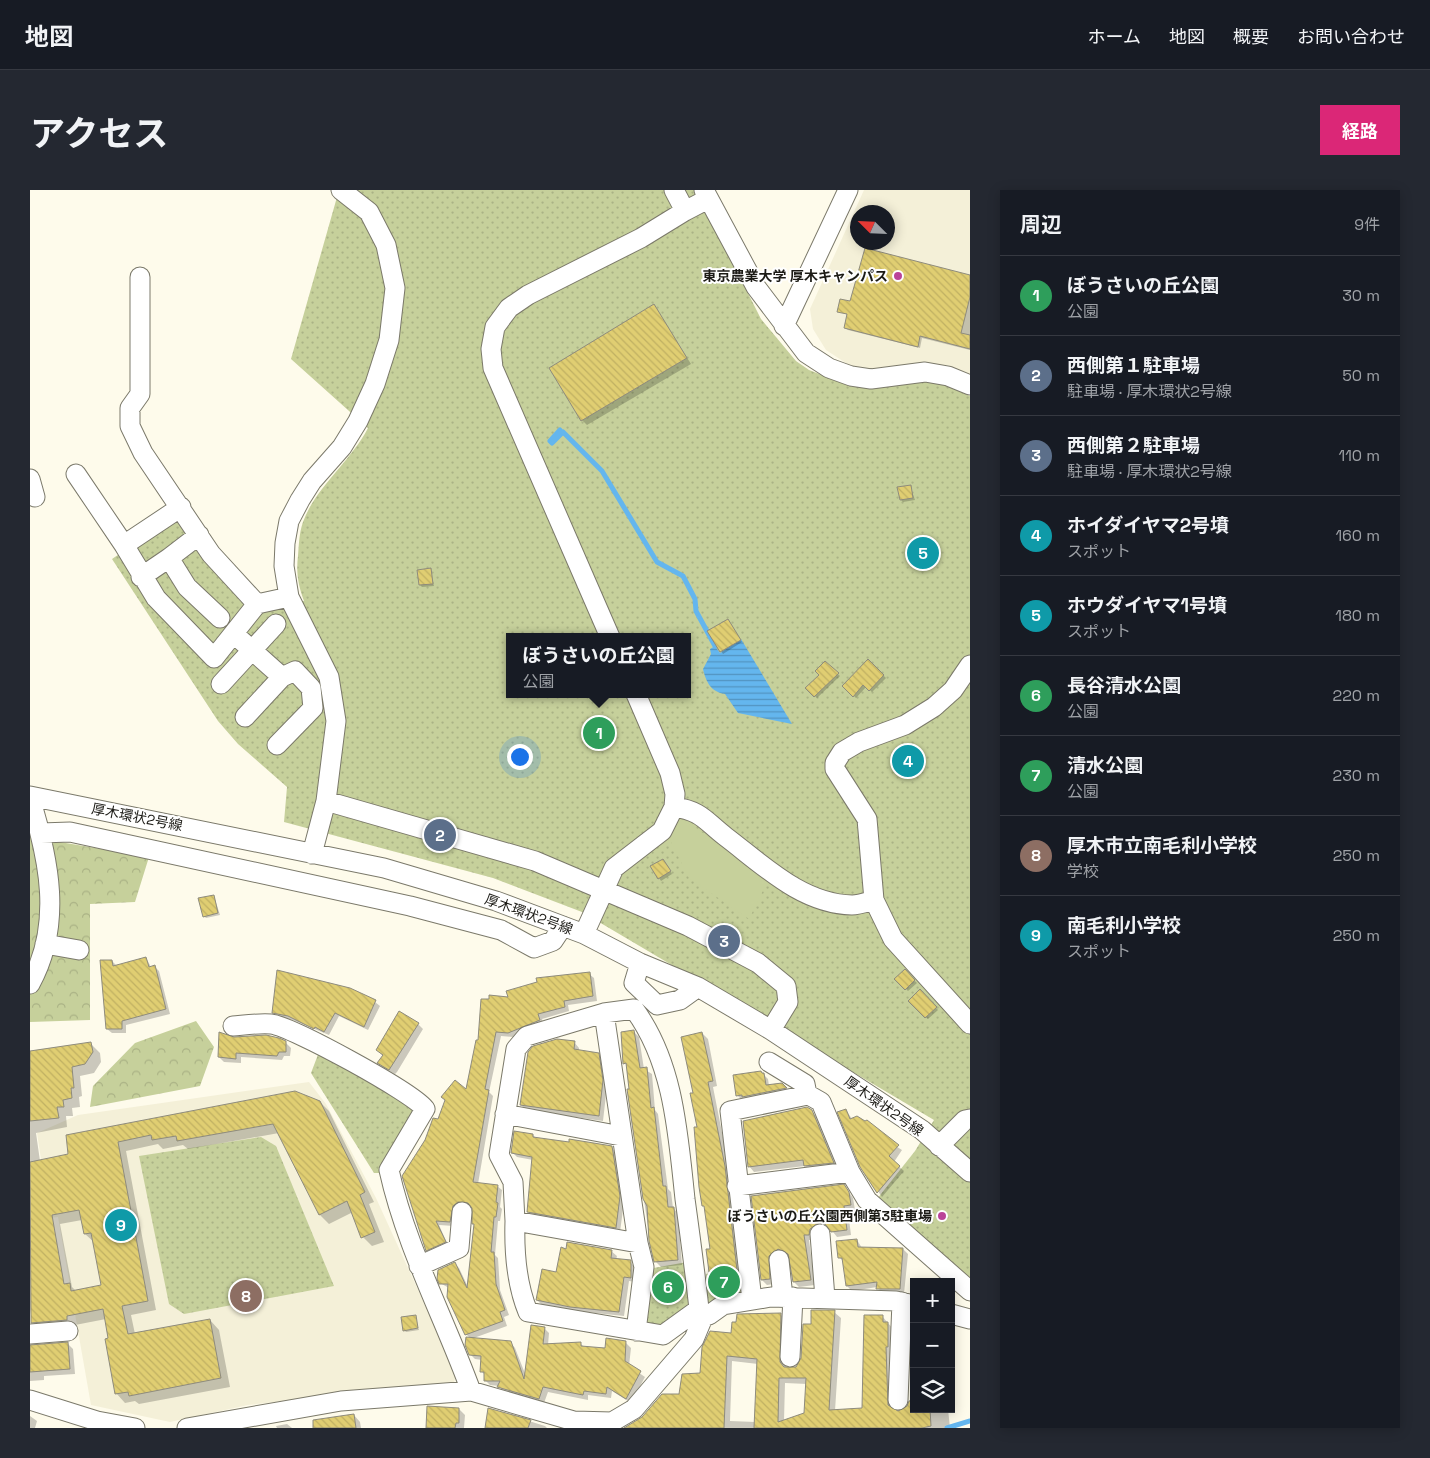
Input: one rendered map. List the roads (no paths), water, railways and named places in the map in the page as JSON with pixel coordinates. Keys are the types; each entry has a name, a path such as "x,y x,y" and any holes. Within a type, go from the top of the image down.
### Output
{"street":[{"path":"312,854 326,801 336,721 329,678 289,597 284,566 285,543 289,522 312,481 342,446 358,421 375,384 389,340 395,288 386,245 369,212 341,190"},
{"path":"674,190 685,211"},
{"path":"784,326 848,190"},
{"path":"608,633 493,368 491,349 496,327 509,308 528,295 641,238 685,211 706,195 756,287 806,353 828,368 851,376 871,378 926,372 948,376 970,385"},
{"path":"140,278 140,394 130,408 130,426 143,453 211,554 257,604"},
{"path":"76,474 124,545 156,598 214,658 257,604 289,597"},
{"path":"124,545 181,507"},
{"path":"142,577 199,535"},
{"path":"169,558 187,587 220,618"},
{"path":"221,684 276,624"},
{"path":"234,634 282,677"},
{"path":"970,665 953,690 934,707 889,732 859,742 842,752 835,762 835,769 867,818 874,900 893,939 970,1024"},
{"path":"245,717 282,677 295,671 311,688 313,708 277,745"},
{"path":"584,934 618,862 627,859 662,831 674,807 675,794 670,774 638,698"},
{"path":"30,797 41,833 51,887 51,906 45,944 30,984"},
{"name":"厚木環状2号線","path":"30,797 384,868 434,882 564,926 698,988 771,1030 922,1130 970,1172"},
{"path":"326,801 535,861 688,926 758,963 786,986 788,1002 771,1030"},
{"path":"674,807 686,809 704,817 772,873 798,889 826,902 853,906 874,900"},
{"path":"41,833 70,832 353,892 500,930 534,948 553,941 564,926"},
{"path":"45,944 79,950"},
{"path":"640,962 634,983 656,1005 680,1000 698,988"},
{"path":"187,1428 341,1401 471,1391 576,1424 612,1422 634,1409 694,1339 702,1312 677,1128 661,1056 649,1028 634,1009 604,1013 527,1036 516,1048 499,1155 513,1182 514,1252 522,1297 528,1312 663,1335 702,1312"},
{"path":"604,1013 621,1136 638,1243 644,1267 636,1331"},
{"path":"233,1026 273,1024 387,1081 420,1102 425,1109 389,1170 394,1192 419,1266 471,1391"},
{"path":"769,1062 805,1084 806,1094"},
{"path":"752,1300 737,1186 730,1111 806,1094"},
{"path":"806,1094 820,1102 850,1172 867,1200 970,1291"},
{"path":"505,1114 621,1136"},
{"path":"939,1146 965,1120 970,1118"},
{"path":"737,1186 850,1172"},
{"path":"419,1266 459,1248 462,1212"},
{"path":"515,1221 638,1243"},
{"path":"820,1234 825,1298"},
{"path":"779,1260 788,1297 790,1357"},
{"path":"702,1312 709,1315 723,1305 788,1297 908,1304 894,1390"},
{"path":"955,1315 970,1319"},
{"path":"30,1334 68,1331"},
{"path":"30,1400 97,1422 135,1428"}],"water":[{"path":"741,639 792,724 738,713 725,694 713,689 708,682 703,669 711,654 710,649 715,646 720,653"}],"waterway":[{"path":"560,430 550,441 552,443 563,432 602,471 657,562 683,576 695,599 696,611 715,646"},
{"path":"947,1428 970,1421"}],"place":[{"name":"東京農業大学 厚木キャンパス","path":"898,276"},
{"name":"ホウダイヤマ1号墳","path":"923,553"},
{"name":"ぼうさいの丘公園","path":"599,733"},
{"name":"ホイダイヤマ2号墳","path":"908,761"},
{"name":"西側第１駐車場","path":"440,835"},
{"name":"西側第２駐車場","path":"724,941"},
{"name":"ぼうさいの丘公園西側第3駐車場","path":"942,1216"},
{"name":"南毛利小学校","path":"121,1225"},
{"name":"清水公園","path":"724,1282"},
{"name":"長谷清水公園","path":"668,1287"},
{"name":"厚木市立南毛利小学校","path":"246,1296"}]}
